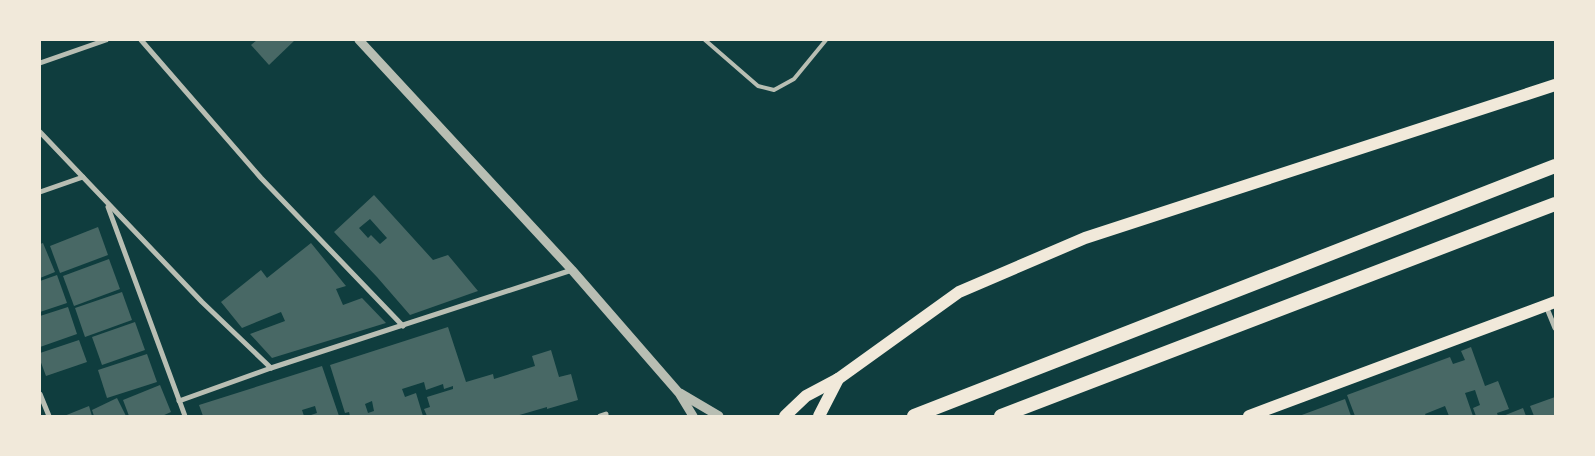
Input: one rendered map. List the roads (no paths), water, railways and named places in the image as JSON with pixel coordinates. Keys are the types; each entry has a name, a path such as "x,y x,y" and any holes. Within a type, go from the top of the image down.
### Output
{"highway":[{"path":"914,416 1555,166"},
{"path":"1001,416 1555,204"}],"main road":[{"path":"785,416 806,396 838,379 959,292 1085,238 1555,85"},
{"path":"1249,416 1262,414 1550,304"},
{"path":"820,416 838,379"}],"street":[{"path":"40,63 106,40"},
{"path":"141,40 261,178 403,326"},
{"path":"359,40 572,270 679,393 692,416"},
{"path":"40,132 202,302 271,368"},
{"path":"40,192 83,177"},
{"path":"107,204 185,416"},
{"path":"179,401 271,368 572,270"},
{"path":"1550,304 1555,328"},
{"path":"679,393 718,416"},
{"path":"40,394 49,416"}],"lane":[{"path":"705,40 758,86 774,90 794,79 826,40"}]}
